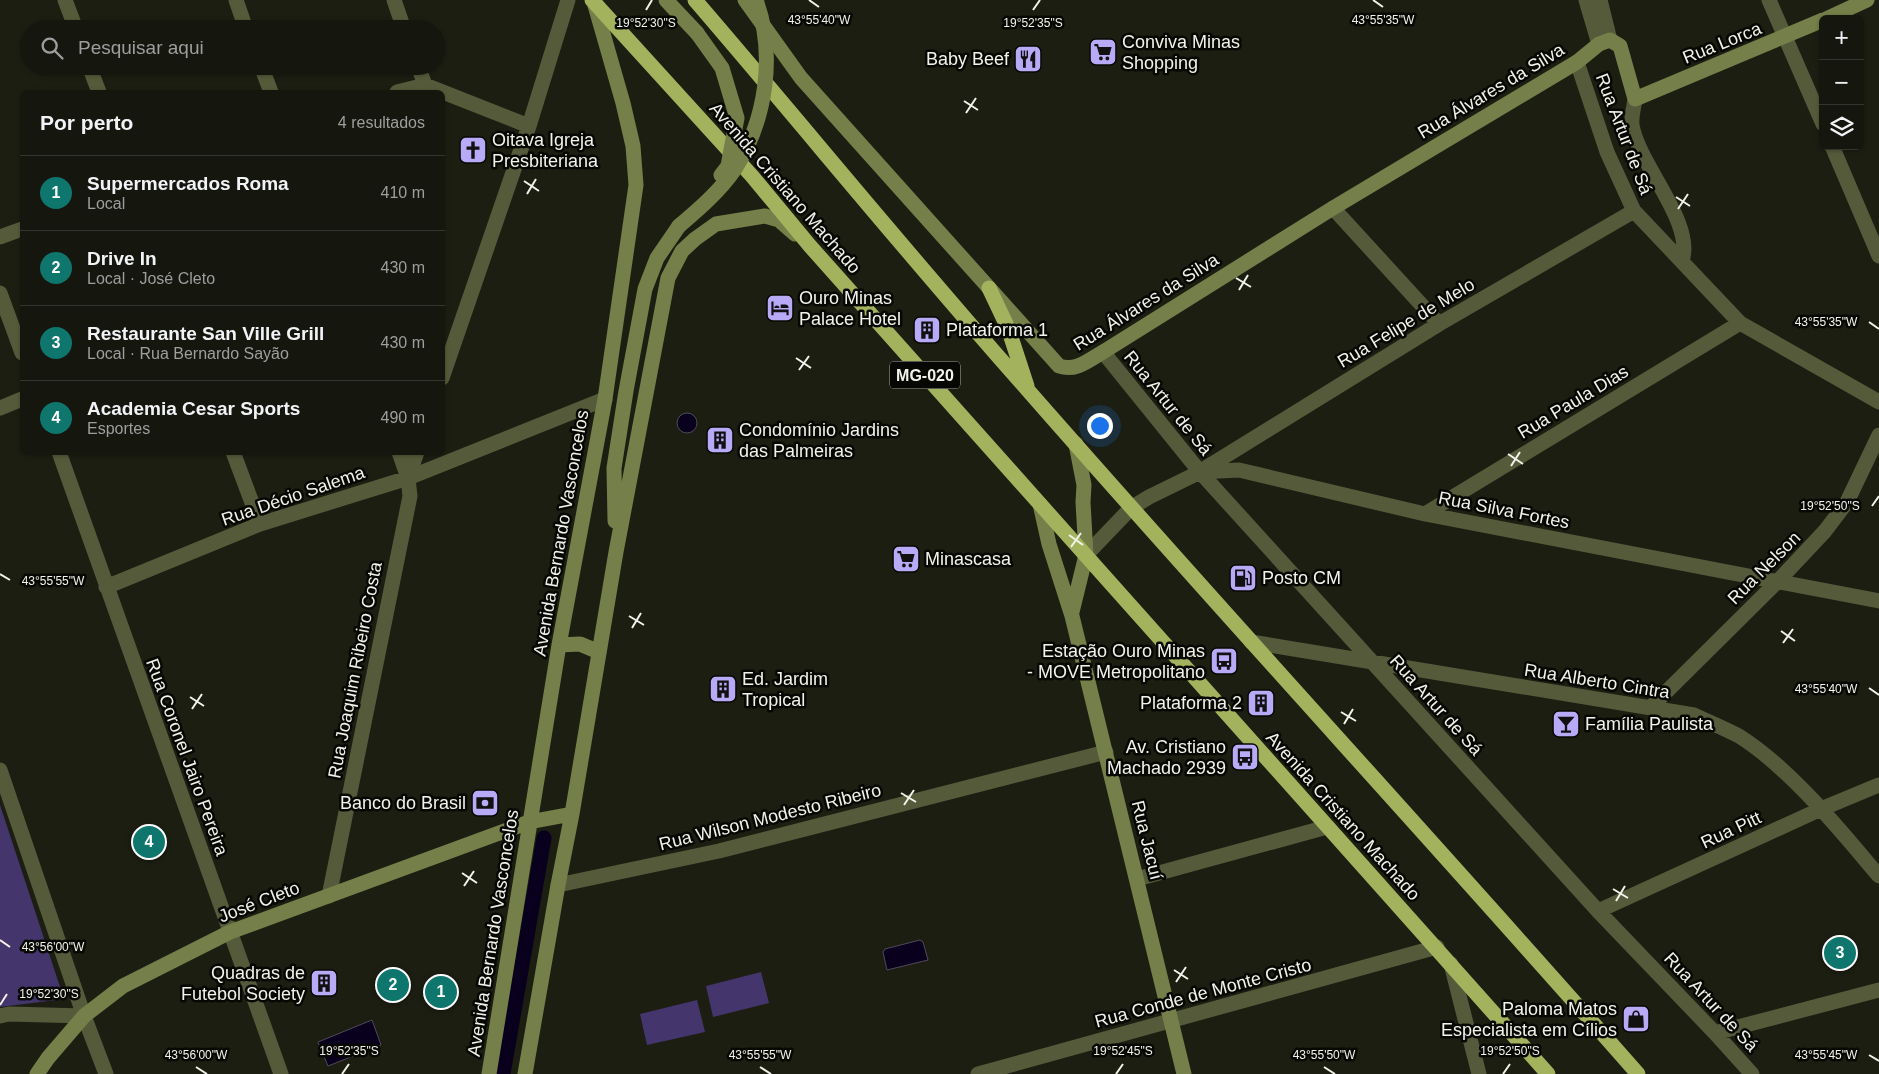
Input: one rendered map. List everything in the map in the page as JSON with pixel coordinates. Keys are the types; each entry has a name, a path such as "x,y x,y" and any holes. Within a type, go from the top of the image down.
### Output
{"highway":[{"path":"695,0 874,213 1029,392 1638,1074"},
{"name":"Avenida Cristiano Machado","path":"593,1 752,176 810,246 1437,948 1544,1073"},
{"path":"989,288 1008,328 1029,392"}],"main road":[{"path":"616,552 614,468 645,289 657,258 679,226 728,166 737,118 722,68 697,33 666,0"},
{"name":"Rua Álvares da Silva","path":"745,0 801,78 1059,366 1069,370 1080,366 1332,208 1577,62 1604,42"},
{"path":"679,226 712,197 734,170 751,139 761,106 767,71 765,36 756,0"},
{"path":"1835,15 1868,0"},
{"name":"Avenida Bernardo Vasconcelos","path":"489,1074 559,645 604,399 636,184 633,146 627,120 593,1"},
{"name":"Rua Lorca","path":"1635,99 1819,22"},
{"name":"Rua Artur de Sá","path":"1604,42 1620,46 1635,99"},
{"path":"525,1074 572,814 616,552 668,278 682,251 716,224 765,216 779,220 810,246"},
{"name":"Rua Jacuí","path":"1072,616 1076,591 1086,555 1084,485 1076,444"},
{"name":"Rua Jacuí","path":"1040,504 1049,544 1072,616 1184,1074"},
{"path":"559,645 580,644 599,652"},
{"name":"José Cleto","path":"37,1074 48,1058 84,1016 123,986 230,932 529,822 572,814"}],"street":[{"path":"65,0 73,20"},
{"path":"236,0 243,20"},
{"path":"394,0 401,20"},
{"path":"445,369 528,126 568,0"},
{"name":"Rua Artur de Sá","path":"1586,0 1604,42"},
{"name":"Rua Artur de Sá","path":"1600,0 1604,42"},
{"path":"1769,0 1819,115"},
{"name":"Rua Artur de Sá","path":"1577,62 1607,152 1634,211 1740,323 1879,402"},
{"path":"92,75 98,90"},
{"path":"264,75 270,90"},
{"path":"422,75 425,84"},
{"path":"404,90 425,84 440,90"},
{"path":"445,92 528,126"},
{"name":"Rua Artur de Sá","path":"1635,99 1632,123 1636,140 1678,220 1685,251 1682,260"},
{"path":"1834,150 1879,256"},
{"path":"1332,208 1438,324"},
{"name":"Rua Felipe de Melo","path":"1200,472 1438,324 1634,211"},
{"path":"0,237 20,229"},
{"path":"0,293 20,348"},
{"name":"Rua Paula Dias","path":"1425,514 1740,323"},
{"name":"Rua Artur de Sá","path":"1103,352 1200,472 1598,911 1752,1074"},
{"path":"0,408 20,399"},
{"name":"Rua Décio Salema","path":"106,587 260,524 408,478 604,399"},
{"name":"Rua Nelson","path":"1650,708 1826,531 1847,502 1879,435"},
{"name":"Rua Coronel Jairo Pereira","path":"60,455 281,1074"},
{"path":"234,455 260,524"},
{"path":"400,455 408,478"},
{"name":"Rua Joaquim Ribeiro Costa","path":"329,896 410,496 408,478 416,455"},
{"name":"Rua Silva Fortes","path":"1131,508 1149,496 1200,472 1239,470 1425,514 1879,601"},
{"name":"Rua Jacuí","path":"1086,555 1131,508"},
{"name":"Rua Alberto Cintra","path":"1251,642 1694,715 1740,737 1773,762 1821,809 1879,876"},
{"name":"Rua Wilson Modesto Ribeiro","path":"558,885 719,851 1106,752"},
{"path":"0,770 84,1016 106,1074"},
{"name":"Rua Pitt","path":"1598,911 1821,809 1879,785"},
{"path":"1137,879 1327,827"},
{"name":"Rua Conde de Monte Cristo","path":"978,1074 1437,948"},
{"path":"1451,964 1478,1074"},
{"path":"1715,1033 1879,990"},
{"path":"0,1016 9,1014 84,1016"}],"shaded area":[{"path":"683,413 691,413 697,419 697,427 691,433 683,433 677,427 677,419"},
{"path":"0,805 64,999 0,1007"},
{"path":"920,940 923,942 928,960 887,970 883,952 885,949"},
{"path":"761,972 769,1003 713,1017 706,986"},
{"path":"697,1000 705,1032 647,1045 640,1014"},
{"path":"372,1020 381,1045 328,1066 318,1042"}],"waterway":[{"path":"503,1074 544,838"}],"place":[{"name":"Conviva Minas Shopping","path":"1103,52"},
{"name":"Baby Beef","path":"1028,59"},
{"name":"Oitava Igreja Presbiteriana","path":"473,150"},
{"name":"Ouro Minas Palace Hotel","path":"780,308"},
{"name":"Plataforma 1","path":"927,330"},
{"name":"Condomínio Jardins das Palmeiras","path":"720,440"},
{"name":"Minascasa","path":"906,559"},
{"name":"Posto CM","path":"1243,578"},
{"name":"Estação Ouro Minas - MOVE Metropolitano","path":"1224,661"},
{"name":"Ed. Jardim Tropical","path":"723,689"},
{"name":"Plataforma 2","path":"1261,703"},
{"name":"Família Paulista","path":"1566,724"},
{"name":"Av. Cristiano Machado 2939","path":"1245,757"},
{"name":"Banco do Brasil","path":"485,803"},
{"name":"Academia Cesar Sports","path":"149,842"},
{"name":"Restaurante San Ville Grill","path":"1840,953"},
{"name":"Quadras de Futebol Society","path":"324,983"},
{"name":"Drive In","path":"393,985"},
{"name":"Supermercados Roma","path":"441,992"},
{"name":"Paloma Matos Especialista em Cílios","path":"1636,1019"}]}
